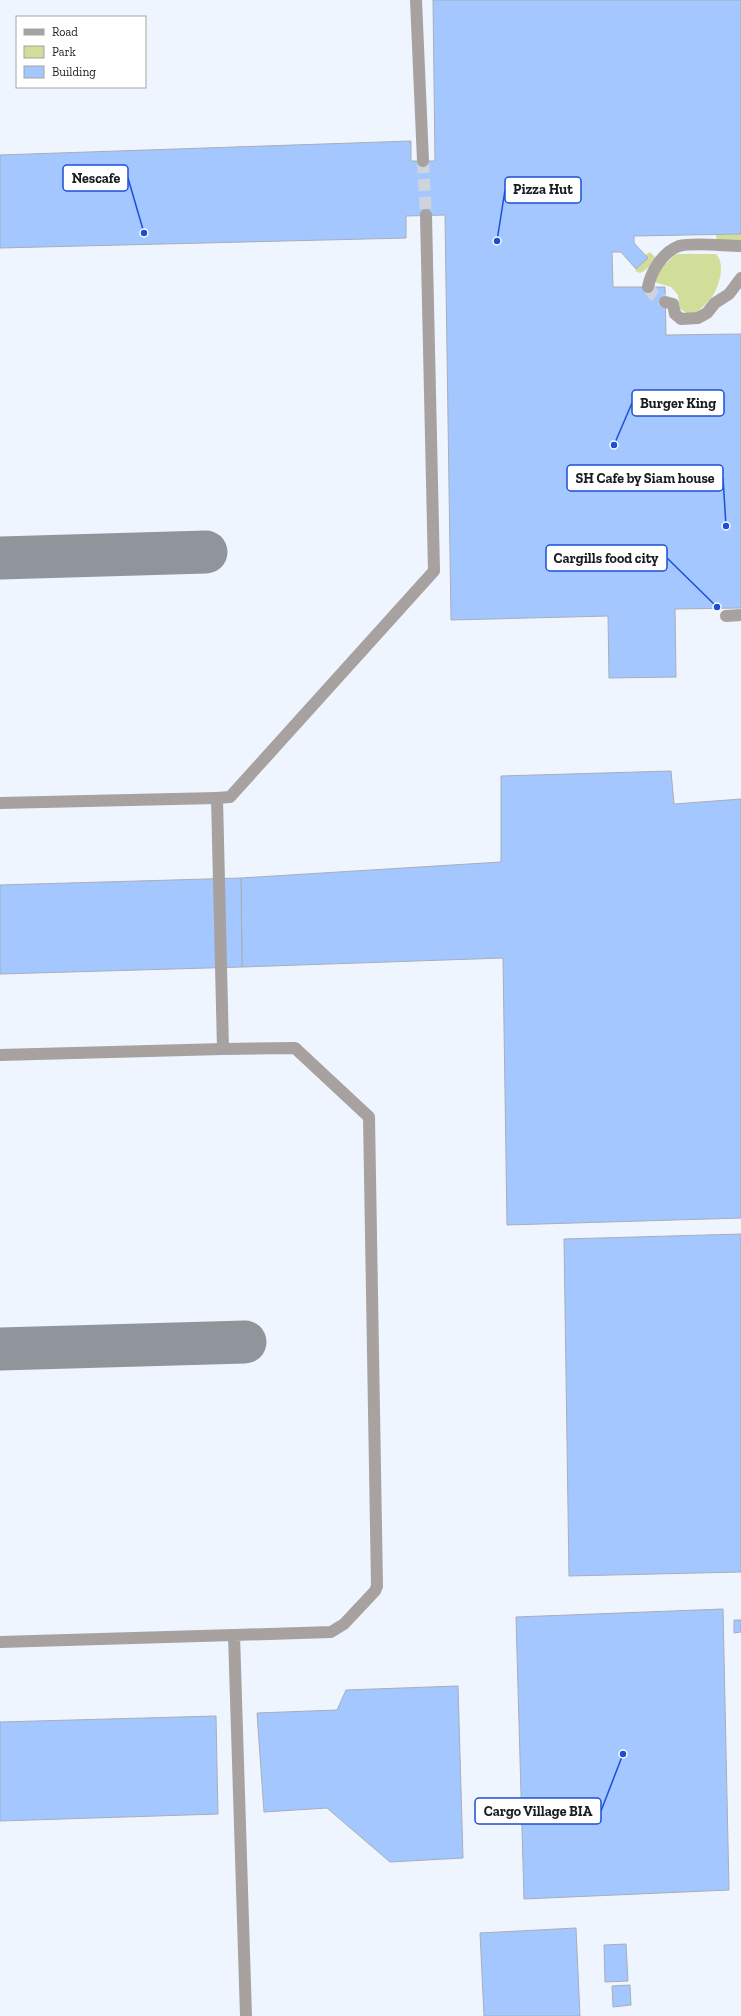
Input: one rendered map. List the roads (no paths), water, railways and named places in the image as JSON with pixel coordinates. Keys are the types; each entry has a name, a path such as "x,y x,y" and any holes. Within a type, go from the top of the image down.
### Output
{"lane":[{"path":"416,0 423,161"},
{"path":"0,803 230,797 434,571 426,216"},
{"path":"648,287 650,276 656,265 670,251 678,246 741,246"},
{"path":"665,302 673,304 675,314 681,319 698,318 706,313 715,303 729,294 741,278"},
{"path":"726,616 741,615"},
{"path":"217,798 223,1049"},
{"path":"0,1055 295,1048 369,1117 377,1586 375,1591 344,1624 331,1632 0,1642"},
{"path":"234,1635 246,2016"}],"tunnel":[{"path":"423,161 426,215"},
{"path":"648,287 653,294 665,302"}],"place":[{"name":"Nescafe","path":"144,233"},
{"name":"Pizza Hut","path":"497,241"},
{"name":"Burger King","path":"614,445"},
{"name":"SH Cafe by Siam house","path":"726,526"},
{"name":"Cargills food city","path":"717,607"},
{"name":"Cargo Village BIA","path":"623,1754"}]}
